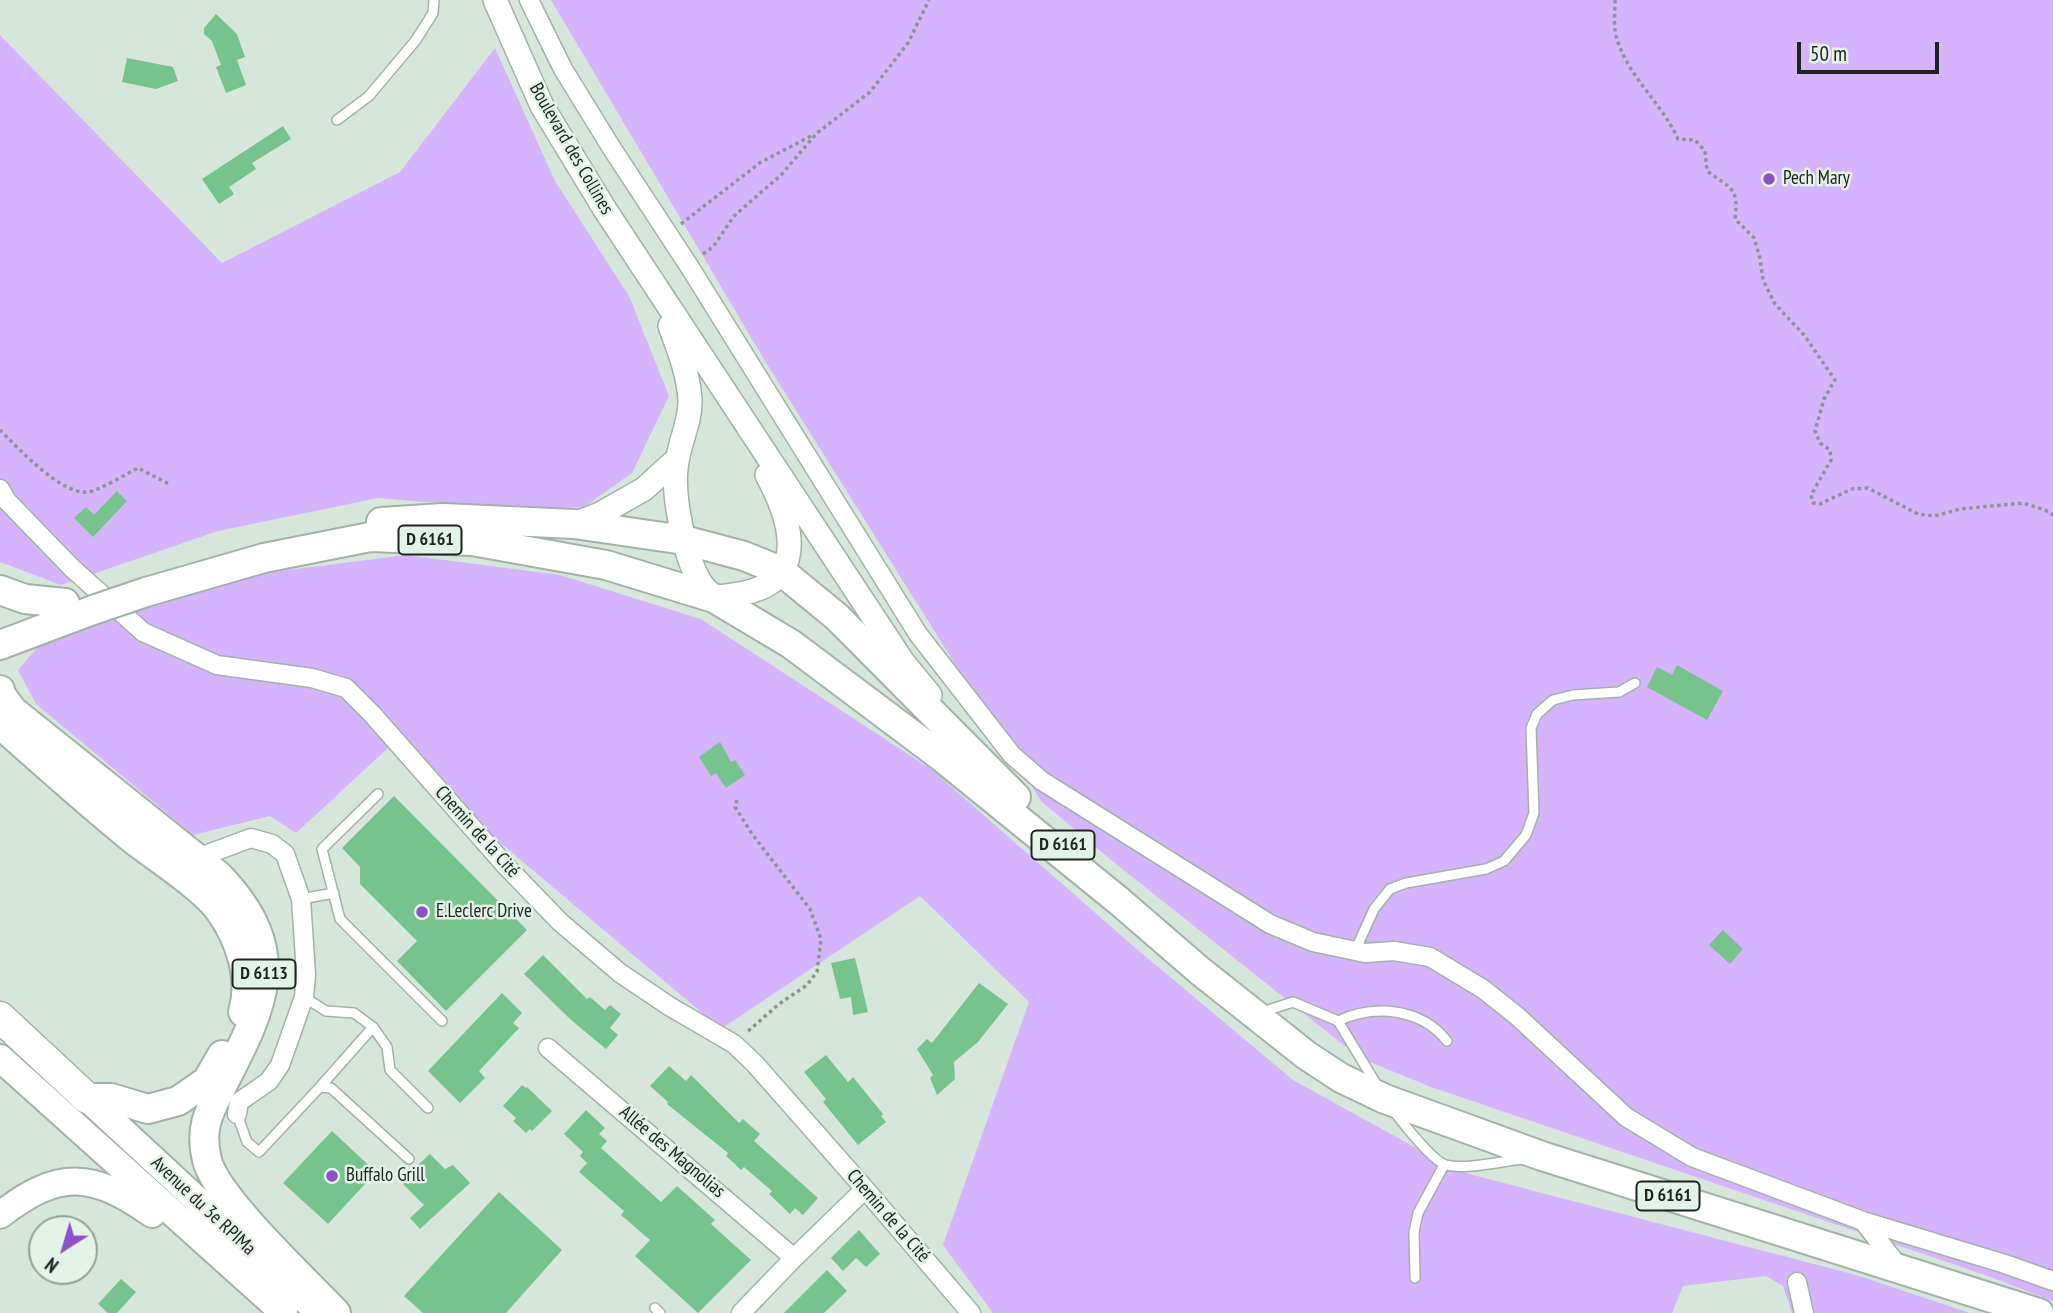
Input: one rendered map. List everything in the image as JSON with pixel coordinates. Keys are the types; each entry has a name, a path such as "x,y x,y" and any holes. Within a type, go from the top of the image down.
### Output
{"highway":[{"path":"0,1017 87,1098"}],"main road":[{"name":"D 6161","path":"139,587 261,539 347,524 443,518 574,524 684,540 744,556 781,571 853,633 1119,901"},
{"name":"D 6161","path":"7,637 80,603 264,558 370,537 472,541 606,565 714,597 791,644 882,711 1119,901 1254,1014 1306,1055 1341,1078 1385,1099 1542,1156 2039,1313"},
{"path":"0,590 25,600 80,603"},
{"path":"0,668 7,637"},
{"name":"D 6113","path":"0,690 13,710 204,877 218,908 236,935 244,966 246,1003 239,1026 207,1081 178,1101 148,1109 111,1098 87,1098"},
{"name":"D 6113","path":"0,724 99,812 204,877 235,893 250,916 261,943 265,968 262,996 253,1026 205,1120 203,1141 207,1163 230,1201 336,1313"},
{"path":"0,1058 282,1313"},
{"name":"Avenue du 3e RPIMa","path":"87,1098 319,1313"},
{"path":"0,1215 19,1200 58,1182 93,1181 125,1195 282,1313"}],"street":[{"name":"Boulevard des Collines","path":"495,0 542,106 658,292"},
{"path":"529,0 563,69 611,148 689,266 918,634 1012,755 1042,781 1270,924 1313,942 1355,951 1394,951 1430,957 1483,989 1517,1016 1626,1116 1692,1157 1863,1221 2053,1281"},
{"path":"658,292 686,368 690,401 674,484 684,540 700,582 714,597 754,591 774,579 781,571 790,550 789,527 775,489 755,453 753,433"},
{"path":"658,292 903,662 1008,789"},
{"path":"574,524 600,514 644,489 677,459"},
{"name":"Chemin de la Cité","path":"0,489 7,501 72,568 143,632 217,666 312,678 346,688 560,922 620,973 734,1044 755,1064 971,1313"},
{"path":"204,877 251,838"},
{"path":"204,877 251,838"},
{"path":"237,1114 239,1102 269,1081 280,1065 303,997 306,974 301,899 285,853 272,844 251,838"},
{"name":"Allée des Magnolias","path":"548,1048 794,1258"},
{"path":"741,1313 865,1189"},
{"path":"1832,1248 1850,1242 1863,1221"},
{"path":"1863,1221 1901,1270"},
{"path":"1797,1282 1804,1313"}],"lane":[{"path":"337,120 369,96 416,40 433,13 434,0"},
{"path":"1355,951 1374,909 1390,889 1406,883 1486,869 1504,862 1526,835 1534,813 1531,728 1537,714 1553,699 1619,692 1635,683"},
{"path":"378,794 322,849 341,919 442,1021"},
{"path":"301,899 334,893"},
{"path":"303,997 326,1011 354,1013 373,1027 387,1047 390,1070 428,1108"},
{"path":"1254,1014 1293,1002 1338,1021 1385,1099 1415,1138 1444,1165 1461,1166 1542,1156"},
{"path":"1338,1021 1354,1014 1380,1010 1412,1015 1437,1028 1447,1041"},
{"path":"237,1114 247,1142 259,1152 373,1027"},
{"path":"320,1087 331,1087 409,1158"},
{"path":"1415,1278 1414,1232 1418,1213 1444,1165"}],"path":[{"path":"668,233 761,163 817,133 870,92 908,43 929,0"},
{"path":"1615,0 1616,37 1629,68 1668,117 1678,139 1695,140 1705,150 1707,171 1731,189 1737,199 1735,219 1754,238 1763,280 1775,304 1804,335 1835,380 1824,399 1815,431 1820,443 1830,450 1831,460 1811,495 1813,503 1820,505 1852,489 1868,488 1918,514 1935,516 1960,509 2024,503 2053,515"},
{"path":"689,266 713,247 734,216 782,175 817,133"},
{"path":"0,430 40,470 72,489 89,492 138,468 171,485"},
{"path":"734,1044 779,1004 807,985 817,972 821,939 810,909 752,834 735,807 737,800"}],"shaded area":[{"path":"551,0 2053,0 2053,1301 1988,1276 1431,1087 1360,1058 1041,801 765,361"},
{"path":"0,35 222,263 400,172 495,48 555,181 629,296 669,396 632,473 584,507 519,510 378,498 218,531 61,585 0,562"},
{"path":"406,555 560,575 701,619 931,769 1132,945 1293,1080 1458,1171 1856,1275 1970,1313 1792,1313 1783,1286 1766,1276 1683,1286 1672,1313 993,1313 943,1245 1029,1002 920,896 721,1029 388,748 296,833 270,816 193,835 36,704 18,670 42,642 73,625 241,576"}],"building":[{"path":"216,14 237,34 245,57 237,60 246,85 226,93 216,67 221,65 212,41 204,34 204,28"},
{"path":"127,58 173,67 178,81 156,89 122,82"},
{"path":"283,126 291,139 252,163 256,169 229,187 234,194 219,204 202,179"},
{"path":"117,491 127,501 93,537 74,518 86,507 94,515"},
{"path":"1677,665 1723,691 1707,720 1647,687 1657,667 1672,675"},
{"path":"720,742 731,762 735,760 745,775 726,788 716,773 711,776 699,757"},
{"path":"394,796 527,930 446,1011 397,961 417,941 360,884 360,867 342,848"},
{"path":"1723,930 1743,949 1730,964 1709,945"},
{"path":"543,955 587,999 590,997 605,1010 610,1005 621,1014 610,1028 618,1035 606,1049 570,1019 524,974"},
{"path":"855,958 868,1012 853,1015 851,997 840,999 831,963"},
{"path":"979,983 1008,1004 978,1042 954,1062 955,1079 937,1095 930,1078 933,1075 917,1049 927,1039 932,1043"},
{"path":"502,993 522,1013 513,1023 519,1028 479,1071 485,1078 460,1103 428,1071"},
{"path":"826,1055 848,1082 853,1077 883,1114 881,1116 886,1122 858,1145 823,1102 826,1099 804,1072"},
{"path":"669,1066 686,1081 691,1075 739,1123 743,1119 760,1134 754,1141 818,1198 803,1215 795,1208 790,1214 769,1194 772,1191 744,1167 741,1170 726,1156 728,1153 667,1104 668,1102 650,1086"},
{"path":"522,1085 552,1111 532,1131 530,1129 526,1133 513,1121 516,1118 503,1106"},
{"path":"586,1110 605,1128 599,1134 607,1141 601,1148 661,1202 677,1186 715,1220 711,1224 751,1260 698,1313 635,1256 650,1240 621,1215 624,1211 579,1172 587,1163 580,1156 583,1152 564,1134"},
{"name":"Buffalo Grill","path":"332,1131 376,1172 328,1224 283,1183"},
{"path":"430,1154 445,1169 453,1165 470,1183 420,1229 410,1218 424,1205 400,1181"},
{"path":"499,1192 562,1250 506,1313 423,1313 404,1296"},
{"path":"859,1230 880,1254 866,1267 856,1258 843,1271 831,1258"},
{"path":"827,1270 847,1291 824,1313 784,1313"},
{"path":"121,1279 136,1292 117,1313 108,1313 98,1304"}],"place":[{"name":"Pech Mary","path":"1769,179"},
{"name":"E.Leclerc Drive","path":"422,912"},
{"name":"Buffalo Grill","path":"332,1176"}]}
